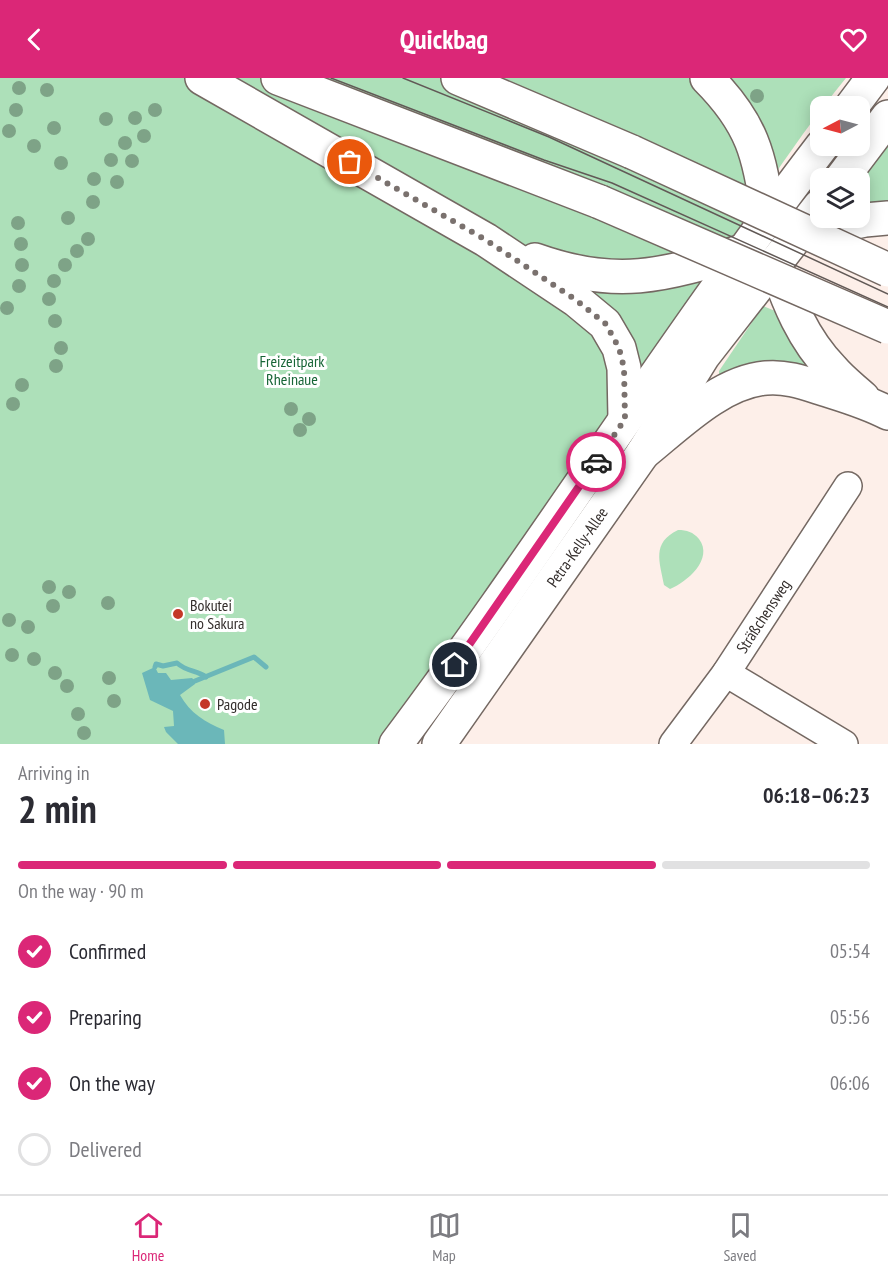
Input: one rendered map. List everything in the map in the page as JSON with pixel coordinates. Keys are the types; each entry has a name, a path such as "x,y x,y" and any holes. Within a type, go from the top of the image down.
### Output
{"main road":[{"path":"278,78 600,202 888,327"},
{"path":"458,78 632,152 888,270"},
{"path":"707,78 726,97 749,132 761,169 771,241 789,304 804,334 831,369 878,408"},
{"path":"860,96 873,78"},
{"path":"208,81 486,240 576,300 606,324 619,348 624,368 625,419"},
{"path":"850,168 888,117"},
{"path":"771,241 817,156"},
{"path":"771,241 810,213"},
{"path":"486,240 573,273 616,278 648,276 681,270 771,241 865,220 888,218"},
{"name":"Petra-Kelly-Allee","path":"396,744 469,646 625,419 771,241"},
{"name":"Petra-Kelly-Allee","path":"439,744 643,453 771,241"},
{"path":"643,453 721,392 744,382 768,378 794,380 878,408"}],"street":[{"name":"Sträßchensweg","path":"673,744 726,673 848,486"},
{"path":"726,673 844,744"}],"green space":[{"name":"Freizeitpark Rheinaue","path":"0,78 846,78 832,96 810,96 810,124 741,224 667,339 385,744 0,744"},
{"path":"888,134 888,208 870,211 870,168 866,168"},
{"path":"763,306 780,313 812,368 719,374 719,371"},
{"path":"678,530 690,532 697,537 703,547 703,554 701,562 691,575 670,589 664,585 659,554 664,541"}],"water":[{"path":"155,667 158,673 166,673 171,680 192,678 195,681 195,684 180,695 188,707 199,716 224,730 225,744 178,744 166,732 164,727 174,726 173,711 150,700 142,673"}],"waterway":[{"path":"195,681 254,657 266,667"},
{"path":"155,667 156,664 163,666 177,663 206,677"}],"tram line":[{"path":"331,78 544,160 612,183 888,307"},
{"path":"403,78 549,137 888,294"}],"way so far":[{"path":"350,162 486,240 576,300 606,324 619,348 624,368 625,419 596,462"}],"place":[{"name":"Bokutei no Sakura","path":"178,614"},
{"name":"Pagode","path":"205,704"}],"route":[{"path":"455,665 596,462"}]}
